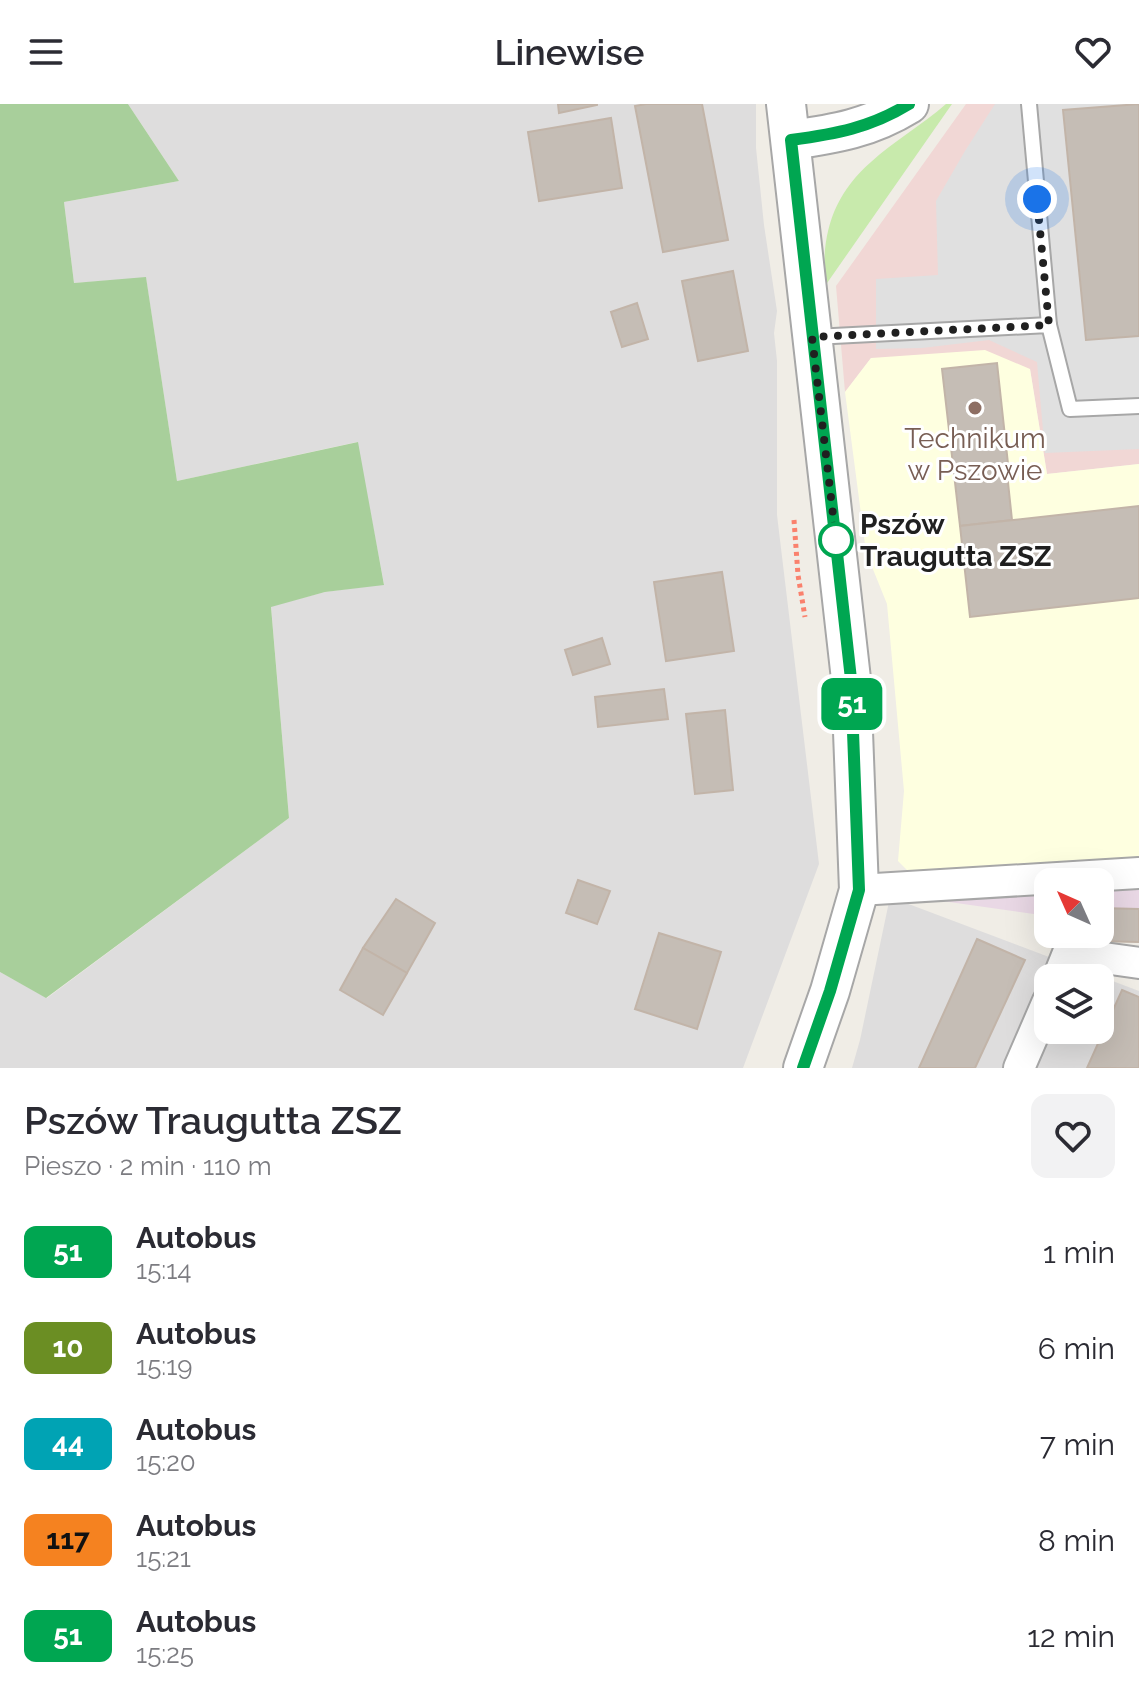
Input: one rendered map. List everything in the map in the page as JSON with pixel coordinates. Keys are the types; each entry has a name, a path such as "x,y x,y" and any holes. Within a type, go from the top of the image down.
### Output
{"street":[{"path":"803,1068 830,991 859,890 851,679 788,122 841,133 885,117 909,104"},
{"path":"859,890 1139,873"},
{"path":"1064,964 1068,953 1139,963"},
{"path":"1019,1068 1034,1033"}],"lane":[{"path":"1029,104 1049,325 1070,409 1139,406"},
{"path":"812,337 1049,325"}],"path":[{"path":"794,519 798,575 806,621"}],"shaded area":[{"path":"128,104 756,104 756,148 777,311 774,333 777,361 777,515 819,864 743,1068 0,1068 0,972 47,998 289,818 271,606 325,592 384,584 357,442 177,481 146,278 74,283 64,202 179,181"},
{"path":"966,104 1139,104 1139,464 1047,474 1030,369 871,358 845,392 836,286"},
{"path":"995,104 1132,104 1063,111 1086,340 1139,336 1139,449 1045,453 1037,362 989,340 922,348 876,349 876,279 938,275 936,201"},
{"path":"985,350 1030,369 1047,474 1139,464 1139,861 911,874 898,861 904,791 887,604 866,552 845,392 871,358"},
{"path":"1139,882 1139,928 1114,925 1114,884"},
{"path":"1034,890 1034,914 921,898"},
{"path":"890,897 1067,964 1034,964 1034,1044 1114,1044 1114,982 1139,991 1139,1068 852,1068"}],"green space":[{"path":"0,104 128,104 179,181 64,202 74,283 146,277 177,481 358,442 384,585 325,592 271,607 289,818 46,998 0,972"},
{"path":"946,104 952,104 825,286 828,234 838,203 847,189 880,154"}],"building":[{"path":"558,104 597,104 597,105 559,113"},
{"path":"702,104 728,240 663,252 635,106"},
{"path":"1139,104 1139,336 1086,340 1063,110"},
{"path":"611,118 622,188 539,201 528,132"},
{"path":"733,271 748,351 698,361 682,281"},
{"path":"637,303 648,339 622,347 611,312"},
{"path":"997,363 1012,520 960,526 942,369"},
{"path":"1139,506 1139,598 970,617 960,526"},
{"path":"722,572 734,651 666,661 654,582"},
{"path":"602,638 610,664 573,675 565,650"},
{"path":"664,689 668,719 598,727 595,697"},
{"path":"725,710 733,790 695,794 686,714"},
{"path":"578,880 610,891 597,924 566,913"},
{"path":"396,899 435,923 407,973 363,948"},
{"path":"1114,908 1139,909 1139,942 1114,941"},
{"path":"659,933 721,952 697,1029 635,1009"},
{"path":"977,939 1025,960 975,1068 919,1068"},
{"path":"363,948 407,973 383,1015 340,990"},
{"path":"1122,990 1139,997 1139,1068 1087,1068 1098,1044 1114,1044 1114,1008"}],"bus line":[{"name":"51","path":"803,1068 830,991 859,890 851,679 791,140 841,133 867,125 909,104"}],"place":[{"name":"Technikum w Pszowie","path":"975,408"},
{"name":"Pszów Traugutta ZSZ","path":"836,540"}],"route":[{"path":"836,540 812,337 1049,325 1037,199"}]}
